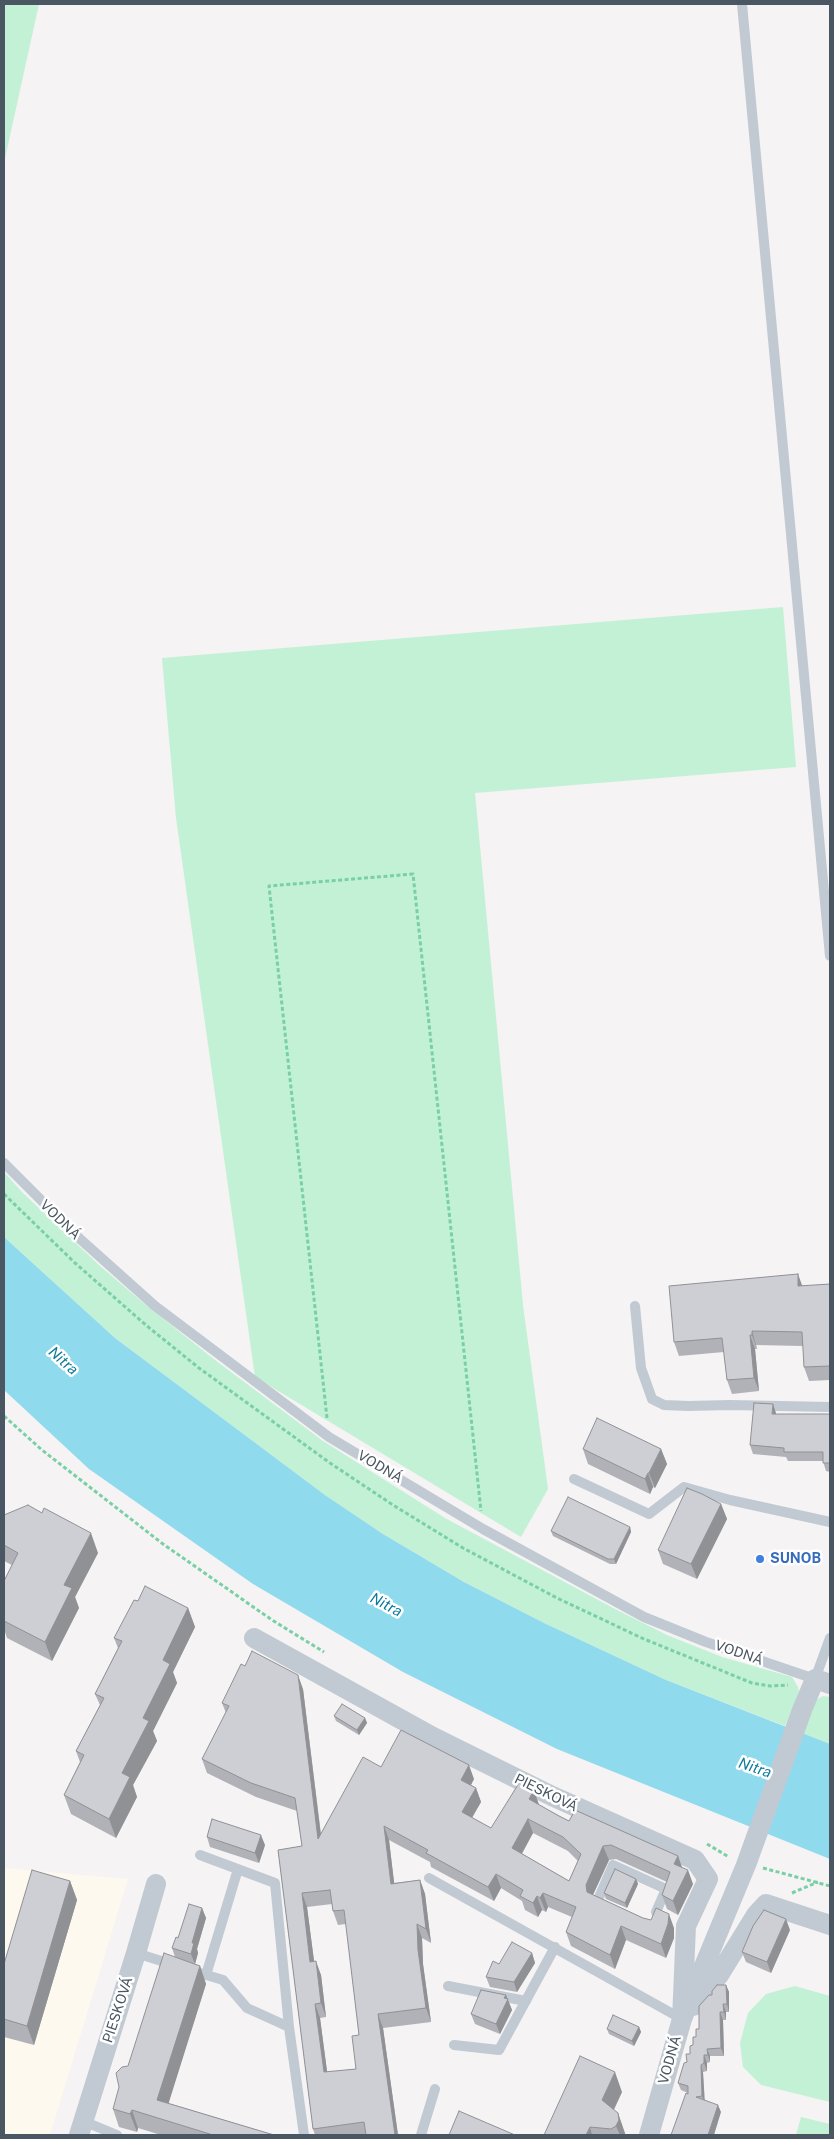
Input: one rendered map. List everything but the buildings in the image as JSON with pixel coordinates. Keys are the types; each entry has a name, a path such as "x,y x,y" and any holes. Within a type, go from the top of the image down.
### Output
{"street":[{"name":"PIESKOVÁ","path":"254,1638 432,1737 552,1796 695,1860 708,1879 683,1924 682,2019"},
{"name":"VODNÁ","path":"649,2135 682,2019 748,1858 802,1710 823,1682"},
{"name":"PIESKOVÁ","path":"81,2128 156,1884"},
{"path":"682,2019 719,1975 756,1915 766,1904 830,1924"}],"lane":[{"path":"742,4 830,956"},
{"name":"VODNÁ","path":"4,1163 79,1238 156,1306 329,1437 483,1529 644,1617 706,1642 823,1682 830,1638"},
{"path":"635,1306 640,1368 652,1399 664,1405 730,1404 830,1407"},
{"path":"574,1479 649,1514 684,1487 730,1500 830,1522"},
{"path":"200,1855 275,1883 289,2027 304,2135"},
{"path":"614,1910 597,1902 614,1865 666,1889 657,1916"},
{"path":"206,1975 238,1870"},
{"path":"429,1878 682,2019"},
{"path":"454,2045 499,2050 555,1947"},
{"path":"136,1953 223,1980 247,2008 289,2027"},
{"path":"448,1986 526,2001"},
{"path":"421,2135 435,2089"},
{"path":"81,2128 117,2135"}],"path":[{"path":"329,1437 269,886 413,874 483,1529"},
{"path":"4,1416 42,1450 163,1544 272,1620 331,1657"},
{"path":"706,1843 748,1858 757,1866 830,1886"}],"shaded area":[{"path":"4,1868 128,1879 50,2135 4,2135"}],"green space":[{"path":"4,4 39,4 4,163"},
{"path":"783,607 796,767 475,793 523,1305 548,1489 521,1537 255,1377 176,818 162,658"},
{"path":"4,1172 22,1192 99,1265 141,1301 215,1360 323,1441 445,1518 615,1609 667,1635 722,1657 792,1677 799,1692 785,1726 666,1680 544,1623 464,1582 383,1534 325,1495 115,1338 4,1237"},
{"path":"823,1696 830,1697 830,1744 803,1734 816,1700"},
{"path":"795,1986 830,1996 830,2102 761,2085 743,2067 740,2043 748,2013 766,1994"},
{"path":"801,2117 830,2124 830,2135 796,2135"}],"water":[{"name":"Nitra","path":"4,1237 115,1338 325,1495 383,1534 464,1582 544,1623 666,1680 830,1744 830,1859 557,1749 403,1672 253,1584 89,1469 4,1390"}],"place":[{"name":"SUNOB","path":"760,1559"}]}
